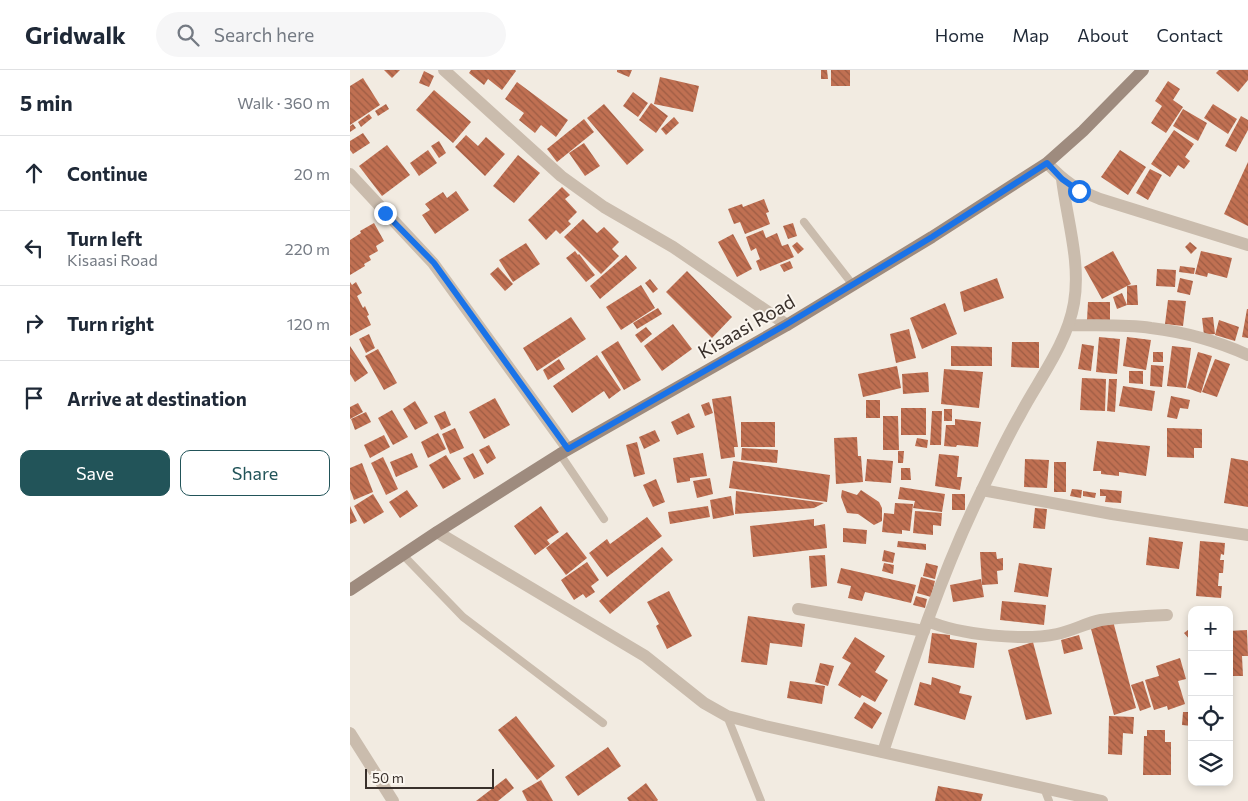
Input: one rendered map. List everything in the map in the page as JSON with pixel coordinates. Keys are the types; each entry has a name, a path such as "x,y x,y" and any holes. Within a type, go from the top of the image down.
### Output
{"main road":[{"name":"Kisaasi Road","path":"350,590 437,532 564,452 787,324 932,237 1047,163 1083,131 1143,70"}],"street":[{"path":"444,70 561,176 604,207 672,247 787,324"},
{"path":"1047,163 1062,179 1079,191 1248,245"},
{"path":"350,174 434,263 564,452"},
{"path":"883,752 950,561 982,490 1019,416 1069,324 1074,302 1075,260 1062,179"},
{"path":"1069,324 1149,328 1198,337 1248,354"},
{"path":"982,490 1112,514 1248,535"},
{"path":"437,532 645,656 704,703 727,716 1102,801"},
{"path":"798,609 1000,636 1041,636 1056,634 1099,620 1167,615"},
{"path":"350,733 393,801"}],"lane":[{"path":"804,222 853,284"},
{"path":"564,452 604,519"},
{"path":"403,555 463,617 603,723"},
{"path":"727,716 761,801"},
{"path":"1044,788 1049,801"}],"building":[{"path":"384,70 400,70 392,78"},
{"path":"471,70 516,71 502,90 488,79 484,85 469,73"},
{"path":"617,70 632,70 629,77 617,72"},
{"path":"821,70 827,70 828,79 821,79"},
{"path":"831,70 850,70 850,86 831,86"},
{"path":"1219,70 1248,70 1248,80 1238,92 1216,73"},
{"path":"424,71 434,76 429,87 419,83"},
{"path":"660,77 699,86 693,112 654,104"},
{"path":"363,78 380,105 350,125 350,86"},
{"path":"1168,81 1180,89 1173,100 1183,107 1166,133 1151,123 1162,106 1155,101"},
{"path":"517,82 568,120 556,137 541,125 535,133 519,120 524,113 505,99"},
{"path":"434,90 471,122 453,143 416,110"},
{"path":"633,92 648,103 638,117 623,106"},
{"path":"651,103 668,116 656,133 639,120"},
{"path":"386,104 389,109 378,116 375,111"},
{"path":"604,104 644,150 627,165 587,118"},
{"path":"1213,104 1237,119 1228,134 1204,118"},
{"path":"1183,109 1207,123 1198,141 1173,126"},
{"path":"369,114 372,118 361,127 358,122"},
{"path":"1241,116 1248,120 1248,130 1236,152 1225,146"},
{"path":"674,117 679,123 666,135 661,129"},
{"path":"584,119 594,132 557,162 547,149"},
{"path":"353,124 356,128 350,132 350,126"},
{"path":"1174,130 1194,144 1185,157 1190,161 1184,169 1178,165 1170,177 1151,164"},
{"path":"363,133 370,143 353,154 350,150 350,141"},
{"path":"466,135 478,146 486,137 505,154 485,176 455,147"},
{"path":"439,141 446,153 439,158 431,146"},
{"path":"584,143 600,166 585,176 569,153"},
{"path":"387,145 410,175 382,196 359,166"},
{"path":"428,150 437,163 419,176 410,163"},
{"path":"1120,150 1146,167 1128,195 1101,177"},
{"path":"518,155 540,173 514,203 493,186"},
{"path":"1248,162 1248,226 1224,214"},
{"path":"1150,169 1162,175 1148,200 1136,193"},
{"path":"562,187 570,195 565,199 577,212 568,221 571,224 560,234 556,230 546,240 528,220"},
{"path":"456,191 469,210 435,234 422,215 430,210 425,204 443,192 447,198"},
{"path":"764,199 769,212 766,213 770,224 745,234 740,222 734,224 728,209 742,204 743,207"},
{"path":"583,219 597,233 604,227 619,242 612,249 619,256 601,274 564,237"},
{"path":"374,223 384,241 376,246 378,251 369,256 371,260 364,264 365,266 350,275 350,240 361,233 360,231"},
{"path":"793,223 797,236 788,239 783,226"},
{"path":"763,230 766,238 777,233 782,246 788,244 794,257 760,271 756,261 760,259 756,248 751,251 746,237"},
{"path":"733,234 752,269 737,277 718,242"},
{"path":"797,242 804,249 798,254 792,246"},
{"path":"1190,242 1197,248 1191,254 1185,247"},
{"path":"526,243 540,264 513,282 499,260"},
{"path":"575,251 595,275 586,282 566,258"},
{"path":"1113,251 1131,284 1102,299 1084,267"},
{"path":"1201,251 1232,258 1227,278 1208,273 1207,277 1195,274"},
{"path":"626,255 637,268 600,299 590,286"},
{"path":"790,261 793,268 784,272 780,265"},
{"path":"1180,266 1195,268 1194,274 1179,272"},
{"path":"498,267 513,284 505,291 490,274"},
{"path":"1157,269 1176,270 1175,287 1156,286"},
{"path":"687,271 732,317 712,338 666,292"},
{"path":"997,278 1004,298 964,312 960,292"},
{"path":"1180,278 1193,281 1190,295 1177,292"},
{"path":"650,279 658,289 653,293 645,283"},
{"path":"350,282 352,285 356,282 362,293 357,296 363,308 365,306 371,325 350,336"},
{"path":"641,285 655,308 621,330 606,307"},
{"path":"1137,285 1138,305 1127,305 1127,286"},
{"path":"1122,293 1127,305 1117,309 1113,297"},
{"path":"1168,300 1186,301 1183,326 1165,324"},
{"path":"1088,302 1110,302 1110,320 1087,320"},
{"path":"945,303 957,334 922,349 910,318"},
{"path":"658,308 662,314 637,329 633,323"},
{"path":"1248,309 1248,338 1242,337"},
{"path":"571,317 586,339 537,371 523,348"},
{"path":"1213,317 1215,334 1204,335 1202,318"},
{"path":"1219,320 1239,327 1235,341 1215,335"},
{"path":"673,324 692,349 662,371 644,346"},
{"path":"646,327 652,334 641,343 635,335"},
{"path":"909,329 916,358 896,363 890,334"},
{"path":"369,334 375,348 366,353 359,339"},
{"path":"1099,337 1120,339 1117,374 1096,372"},
{"path":"1127,337 1151,340 1146,370 1123,366"},
{"path":"618,341 641,380 624,390 601,352"},
{"path":"1012,342 1039,342 1039,368 1011,367"},
{"path":"1082,344 1094,346 1091,371 1078,369"},
{"path":"350,346 368,373 355,382 350,374"},
{"path":"951,346 992,347 992,366 951,366"},
{"path":"1172,346 1191,348 1186,388 1167,386"},
{"path":"378,349 397,383 384,390 365,356"},
{"path":"1153,352 1163,352 1163,362 1153,362"},
{"path":"1198,352 1212,356 1201,393 1187,388"},
{"path":"597,355 621,390 609,399 604,391 572,413 553,386"},
{"path":"559,359 565,369 548,380 543,370"},
{"path":"1215,359 1230,364 1217,397 1202,392"},
{"path":"1151,365 1164,366 1162,387 1150,386"},
{"path":"897,366 901,388 863,397 858,374"},
{"path":"944,369 983,372 979,408 941,404"},
{"path":"1129,371 1143,371 1143,384 1129,383"},
{"path":"928,372 929,392 903,394 902,374"},
{"path":"1082,378 1106,379 1105,411 1080,410"},
{"path":"1109,379 1117,379 1115,412 1107,411"},
{"path":"1123,386 1155,391 1152,411 1119,406"},
{"path":"731,396 738,447 734,447 735,457 721,459 712,399"},
{"path":"1171,396 1190,400 1188,409 1180,408 1177,419 1167,417"},
{"path":"495,398 510,425 484,439 469,412"},
{"path":"866,400 880,400 880,418 866,418"},
{"path":"415,401 428,423 415,430 403,409"},
{"path":"709,402 713,413 705,416 701,405"},
{"path":"358,403 363,412 350,419 350,407"},
{"path":"901,408 926,408 926,435 901,435"},
{"path":"944,409 952,409 952,421 944,421"},
{"path":"392,410 408,437 393,445 378,418"},
{"path":"445,411 451,425 441,430 434,416"},
{"path":"932,411 942,411 941,445 930,445"},
{"path":"366,412 371,422 355,430 351,419"},
{"path":"689,413 695,427 677,435 671,422"},
{"path":"883,416 898,416 899,450 883,450"},
{"path":"955,419 981,422 978,447 944,446 946,425 955,425"},
{"path":"741,422 775,422 775,447 741,447"},
{"path":"455,428 464,448 450,454 442,434"},
{"path":"1167,428 1202,429 1202,448 1194,448 1194,458 1167,457"},
{"path":"655,430 660,441 644,449 639,437"},
{"path":"438,433 446,449 428,458 421,442"},
{"path":"384,435 390,447 370,458 364,445"},
{"path":"857,437 858,456 861,456 863,482 836,484 834,438"},
{"path":"917,438 928,440 927,448 915,446"},
{"path":"1097,441 1150,446 1146,476 1119,472 1119,476 1101,474 1101,471 1093,471"},
{"path":"637,442 645,474 634,477 626,445"},
{"path":"489,445 496,458 487,464 479,450"},
{"path":"742,448 778,450 777,463 741,460"},
{"path":"898,451 904,451 903,463 898,463"},
{"path":"412,453 418,467 396,477 390,462"},
{"path":"473,453 484,474 474,479 463,458"},
{"path":"703,453 707,476 690,478 690,481 677,483 673,458"},
{"path":"939,454 959,456 957,477 962,477 960,490 935,486"},
{"path":"446,455 461,479 443,489 429,465"},
{"path":"383,457 398,489 386,495 371,463"},
{"path":"1231,458 1248,461 1248,507 1224,503"},
{"path":"867,459 893,461 891,483 865,481"},
{"path":"1025,459 1049,460 1047,488 1024,487"},
{"path":"733,461 830,475 827,502 729,488"},
{"path":"1054,462 1066,462 1066,492 1054,492"},
{"path":"362,463 373,492 354,500 350,489 350,468"},
{"path":"901,468 910,468 911,480 901,480"},
{"path":"710,478 713,494 697,498 693,481"},
{"path":"656,479 665,502 653,507 643,485"},
{"path":"900,487 945,494 942,512 913,508 915,501 898,499"},
{"path":"1072,489 1082,490 1081,498 1070,496"},
{"path":"1100,489 1122,491 1121,503 1105,502 1106,496 1100,496"},
{"path":"407,490 418,506 400,518 389,502"},
{"path":"842,490 857,495 861,490 879,502 882,508 882,521 874,525 858,514 847,513 841,497"},
{"path":"736,491 824,503 814,508 735,514"},
{"path":"1083,491 1096,493 1095,498 1083,496"},
{"path":"373,494 384,512 364,524 354,506"},
{"path":"952,494 965,494 965,510 952,510"},
{"path":"731,496 734,515 713,519 710,500"},
{"path":"895,503 913,504 910,531 902,530 902,534 882,532 884,513 894,514"},
{"path":"350,506 357,521 350,524"},
{"path":"541,506 559,532 547,540 550,544 535,555 514,526"},
{"path":"708,506 710,517 670,524 668,512"},
{"path":"1035,508 1047,509 1045,529 1033,528"},
{"path":"915,511 942,513 941,526 933,525 933,535 913,533"},
{"path":"647,517 662,536 607,577 589,553 607,539 610,544"},
{"path":"814,519 814,526 825,524 827,548 753,557 750,526"},
{"path":"843,528 867,530 866,544 843,542"},
{"path":"567,532 587,558 566,575 546,548"},
{"path":"1149,537 1183,542 1179,569 1146,565"},
{"path":"898,541 926,544 926,550 897,547"},
{"path":"1200,541 1225,543 1224,555 1221,554 1220,560 1224,560 1223,573 1219,573 1218,586 1222,586 1221,598 1196,596"},
{"path":"662,547 673,560 610,614 599,601"},
{"path":"884,550 895,553 893,563 882,561"},
{"path":"980,552 996,552 997,559 1003,558 1003,570 997,571 998,584 982,585"},
{"path":"825,555 827,586 811,588 809,556"},
{"path":"587,562 599,580 591,586 595,592 586,598 583,594 574,600 561,580"},
{"path":"884,563 894,565 893,574 882,571"},
{"path":"926,563 938,566 935,579 923,576"},
{"path":"1019,563 1052,568 1048,597 1014,592"},
{"path":"841,568 916,585 911,603 865,592 862,601 848,598 851,586 837,583"},
{"path":"921,577 935,581 931,597 917,593"},
{"path":"981,579 984,597 953,602 950,585"},
{"path":"669,591 692,636 667,649 656,626 659,624 647,602"},
{"path":"916,596 927,599 925,608 913,605"},
{"path":"1002,601 1046,605 1044,625 1000,620"},
{"path":"748,616 805,624 802,647 770,643 767,665 741,662"},
{"path":"1113,621 1136,708 1114,715 1091,629"},
{"path":"1247,630 1248,656 1242,656 1243,676 1233,676 1233,631"},
{"path":"932,633 950,635 950,639 977,643 974,668 928,663"},
{"path":"1079,635 1083,649 1064,654 1061,640"},
{"path":"855,637 885,656 875,672 888,680 875,702 862,695 860,698 838,685 851,663 842,658"},
{"path":"1033,642 1052,714 1026,720 1008,650"},
{"path":"1180,658 1186,679 1178,681 1185,704 1168,710 1167,706 1154,710 1145,680 1159,676 1156,666"},
{"path":"820,663 834,666 828,686 815,682"},
{"path":"932,677 961,686 959,693 972,696 965,720 914,705 920,682 931,685"},
{"path":"790,681 825,686 822,704 787,698"},
{"path":"1143,681 1151,707 1140,711 1131,685"},
{"path":"864,702 882,713 872,729 854,718"},
{"path":"1183,712 1188,712 1188,726 1182,725"},
{"path":"516,716 555,766 537,780 498,730"},
{"path":"1109,716 1134,717 1133,734 1123,733 1122,755 1108,754"},
{"path":"1147,730 1165,730 1165,742 1171,742 1171,775 1143,775 1144,736 1147,736"},
{"path":"608,747 621,766 578,796 565,777"},
{"path":"506,778 514,788 498,801 476,801"},
{"path":"541,780 553,801 527,801 522,791"},
{"path":"646,783 658,800 629,801 627,798"},
{"path":"938,786 983,794 981,801 935,801"}],"route":[{"path":"385,213 434,263 568,449 787,324 932,237 1047,163 1062,179 1079,191"}]}
